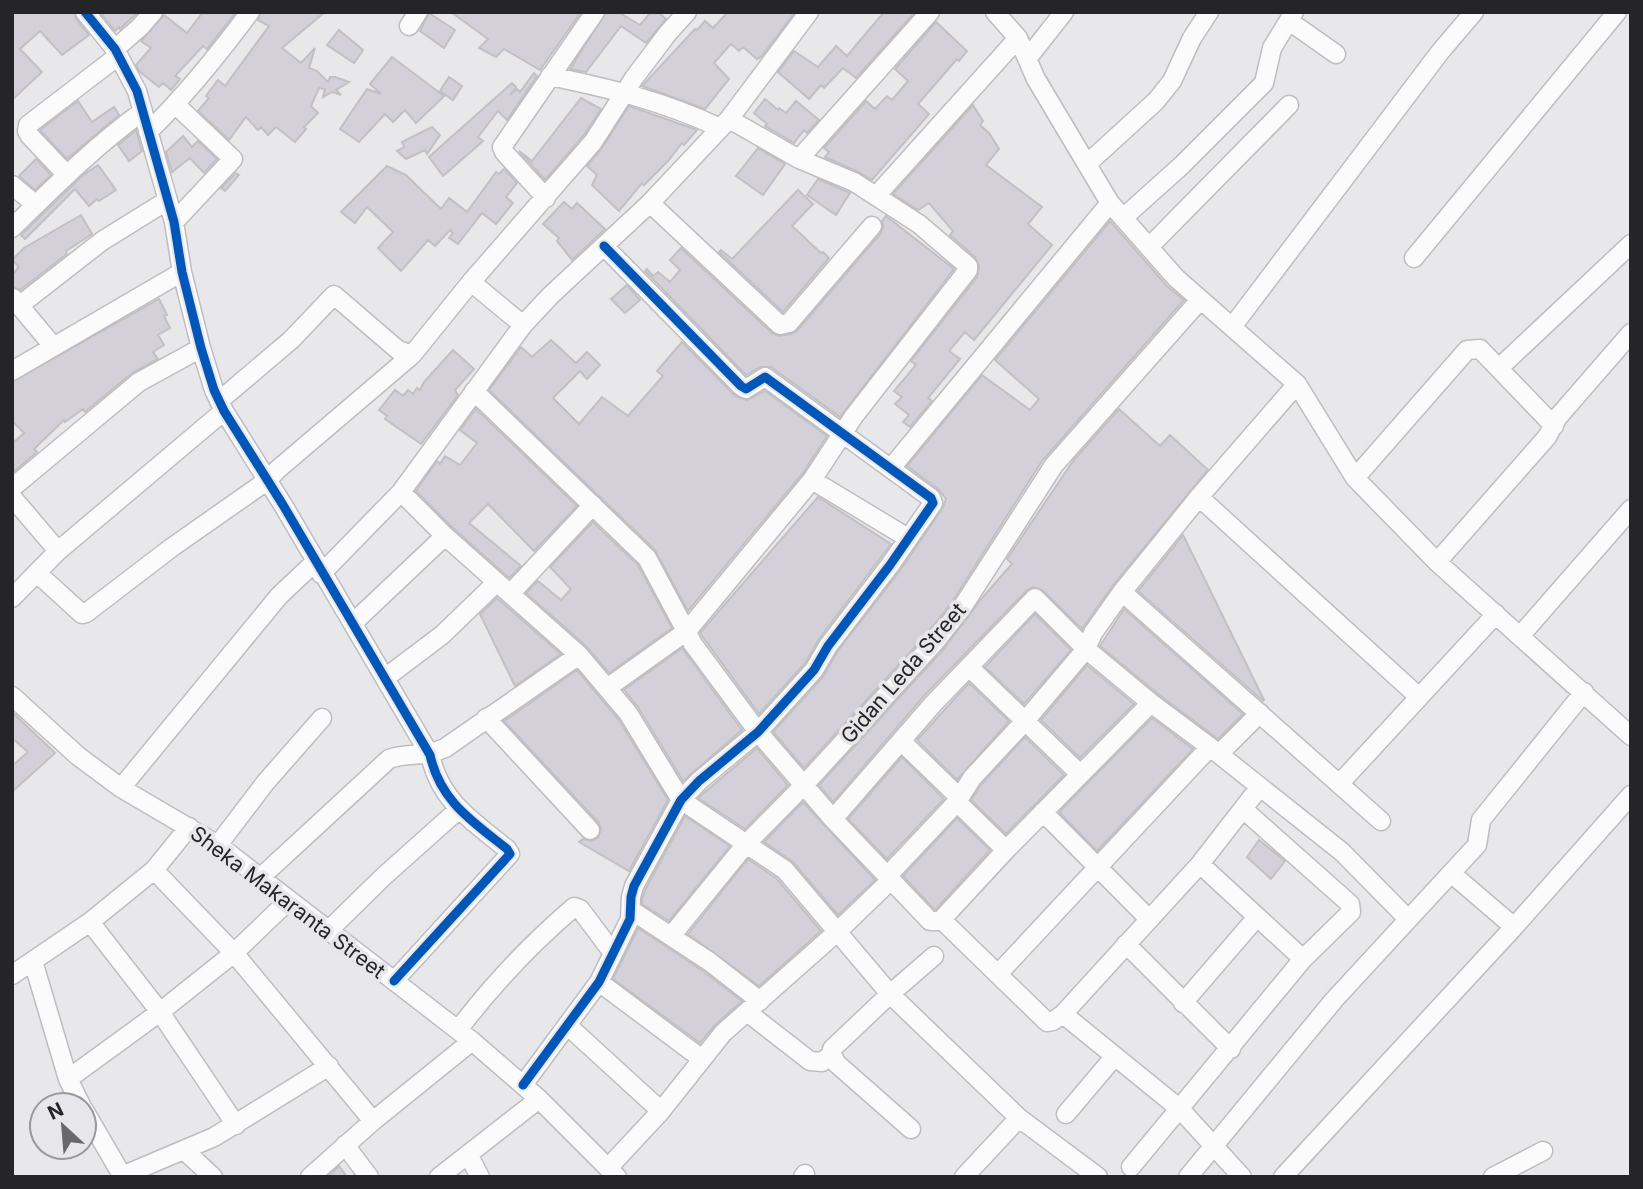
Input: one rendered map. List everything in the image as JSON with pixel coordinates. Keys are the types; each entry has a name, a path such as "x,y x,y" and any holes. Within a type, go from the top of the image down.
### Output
{"street":[{"path":"85,12 117,53 137,91 174,222 182,272 201,348 222,406 353,623 430,755 434,772 458,810 510,854 394,981"},
{"path":"66,174 30,136 27,131 29,125 117,53 153,12"},
{"path":"148,132 205,72 250,12"},
{"path":"546,198 504,152 502,146 595,12"},
{"path":"37,573 82,614 86,614 171,548 268,481 276,470 412,355 471,282 593,142 668,33 687,12"},
{"path":"121,788 279,596 318,568 401,492 523,326 650,203 724,124 809,12"},
{"path":"799,159 930,12"},
{"path":"995,12 1018,38 1036,79 1111,203 1123,218 1200,300 1297,384 1355,478 1437,562 1631,736"},
{"path":"1027,59 1064,12"},
{"path":"1087,164 1156,101 1171,81 1192,38 1209,12"},
{"path":"1232,327 1440,52 1474,12"},
{"path":"1414,258 1617,12"},
{"path":"1123,218 1265,83 1272,48 1291,17 1336,54"},
{"path":"876,196 1018,38"},
{"path":"550,76 626,92 724,124 854,182 919,224 968,266 968,270 843,433 812,480 687,631 607,688"},
{"path":"174,222 233,159 176,105"},
{"path":"1149,247 1289,105"},
{"path":"12,228 106,138 143,111"},
{"path":"13,186 36,205"},
{"path":"53,346 16,301 102,241 168,200"},
{"path":"650,203 726,276 783,325 789,323 873,226"},
{"path":"891,467 1111,203"},
{"path":"1499,368 1631,244"},
{"path":"523,1085 599,982 631,919 634,886 681,800 699,780 758,732 814,670 828,646 933,501 891,467 765,377 751,388 741,386 604,246"},
{"path":"12,371 182,272"},
{"path":"471,282 523,326"},
{"path":"12,598 58,551 222,406 334,295 398,350 412,355"},
{"name":"Gidan Leda Street","path":"671,936 747,843 934,643 981,579 1054,464 1200,300"},
{"path":"1437,562 1547,437 1558,417 1631,333"},
{"path":"12,488 139,382 201,348"},
{"path":"1355,478 1467,350 1480,349 1554,426"},
{"path":"613,1172 723,1033 836,933 890,881 892,871 959,800 972,778 1086,649 1093,633 1122,592 1199,497 1297,384"},
{"path":"474,391 647,558 700,655 758,732 833,819 930,921 943,921 1047,1022 1054,1021 1063,1014 1200,864 1259,788"},
{"path":"812,480 908,538"},
{"path":"401,492 444,536 579,655 628,713 681,800 785,870 890,994 1019,1118 1086,1173"},
{"path":"1199,497 1419,697"},
{"path":"12,498 58,551"},
{"path":"385,678 504,588 593,505"},
{"path":"1520,636 1631,509"},
{"path":"353,623 444,536"},
{"path":"1122,592 1381,821"},
{"path":"833,819 901,741 1035,598 1086,649 1151,703 1215,750 1342,852 1408,919"},
{"path":"1340,783 1496,614"},
{"path":"261,877 389,759 430,755 445,748 579,655"},
{"path":"969,667 1080,774"},
{"path":"1188,1177 1316,1020 1478,843 1481,820 1584,692"},
{"name":"Sheka Makaranta Street","path":"12,696 78,756 121,788 218,845 472,1041 539,1099 613,1172"},
{"path":"943,921 944,916 1006,850 1151,703"},
{"path":"998,974 1097,868 1215,750 1260,713"},
{"path":"218,845 265,783 322,718"},
{"path":"486,718 590,830"},
{"path":"901,741 1006,850"},
{"path":"1283,1177 1514,928 1631,795"},
{"path":"1131,1167 1303,959 1351,912 1350,904 1243,809"},
{"path":"329,930 458,810"},
{"path":"1043,812 1149,919"},
{"path":"12,975 90,922 154,870 189,827"},
{"path":"1200,864 1303,959"},
{"path":"154,870 234,953 373,1121"},
{"path":"1451,873 1514,928"},
{"path":"68,1079 160,1012 234,953 289,900"},
{"path":"458,1030 489,989 546,931 574,907 580,909 612,953"},
{"path":"631,910 710,962 810,1061 822,1062 832,1054"},
{"path":"1183,1003 1257,917"},
{"path":"90,922 160,1012 236,1125"},
{"path":"1126,944 1231,1049"},
{"path":"911,1129 836,1063 832,1049 934,956"},
{"path":"33,961 68,1079 74,1091"},
{"path":"599,982 702,1059"},
{"path":"1063,1014 1180,1109 1242,1177"},
{"path":"567,1025 661,1111"},
{"path":"310,1177 373,1121 472,1041"},
{"path":"1066,1114 1115,1056"},
{"path":"98,1134 123,1176 185,1151 236,1125 329,1066"},
{"path":"439,1177 539,1099"},
{"path":"964,1177 1019,1118"},
{"path":"345,1145 369,1177"},
{"path":"185,1151 213,1177"},
{"path":"1493,1177 1543,1151"},
{"path":"468,1154 480,1177"}],"building":[{"path":"12,12 74,12 76,19 89,35 62,55 40,31 20,49 42,72 12,100"},
{"path":"106,12 138,12 115,31 102,15"},
{"path":"203,12 236,12 207,49 203,46 175,76 180,79 171,90 163,83 159,87 139,71 136,65 151,48 141,41 164,15 187,33"},
{"path":"261,12 325,12 282,48 301,63 315,48 309,68 317,71 328,82 330,77 335,77 349,82 336,90 341,95 332,92 323,97 325,89 319,88 311,106 318,113 304,127 306,129 295,142 276,127 268,135 261,127 258,130 246,117 229,140 198,111 209,98 206,96 218,80 225,86 269,26 258,20"},
{"path":"451,12 581,12 540,70 504,49 496,57 479,48 488,39"},
{"path":"606,12 618,12 640,25 651,12 658,12 666,19 646,43 621,26 586,72 570,69"},
{"path":"728,12 795,12 757,59 743,47 739,51 731,44 714,63 729,79 705,109 642,86 695,29 705,21 713,28"},
{"path":"884,12 915,12 856,78 843,68 824,88 821,85 809,99 778,72 794,51 818,67 836,46 847,56"},
{"path":"429,13 455,30 444,48 420,31"},
{"path":"936,22 967,51 918,104 929,114 872,180 825,157 829,152 824,148 866,101 875,109 887,96 892,100 908,81 895,69"},
{"path":"339,30 363,50 354,63 327,45"},
{"path":"392,57 444,96 416,123 405,110 393,122 385,114 359,142 340,129 367,89 381,94 370,84"},
{"path":"534,73 537,76 507,120 498,111 478,137 483,141 443,176 429,157 512,83 516,87 510,95 517,89 520,92"},
{"path":"449,77 462,86 453,100 440,91"},
{"path":"581,98 601,109 584,135 545,180 519,151 532,161"},
{"path":"765,99 786,113 796,101 819,120 807,133 804,130 794,143 765,126 767,124 754,113"},
{"path":"78,101 92,122 114,107 119,115 67,159 40,130"},
{"path":"973,105 983,121 980,125 999,149 986,165 1042,207 1028,224 1052,245 974,340 965,332 949,351 960,359 928,398 932,401 910,427 903,422 909,415 895,404 902,397 894,391 916,365 911,361 977,277 979,266 975,257 950,235 953,231 929,203 918,210 893,194"},
{"path":"629,106 697,130 644,185 642,183 619,211 592,185 597,175 587,166"},
{"path":"432,127 440,135 427,154 425,150 406,159 397,151 404,147 402,142"},
{"path":"136,130 142,151 129,161 118,145"},
{"path":"183,136 192,147 198,141 217,159 204,173 190,158 172,172 166,152"},
{"path":"758,148 785,164 763,195 736,176"},
{"path":"36,159 51,175 35,190 19,176"},
{"path":"98,165 116,190 89,206 75,189 25,239 21,235 83,175"},
{"path":"387,166 406,175 441,209 449,198 467,212 496,172 499,174 504,169 517,183 506,197 513,203 496,224 482,213 458,244 449,238 453,233 450,230 435,246 428,240 401,271 378,248 393,232 367,207 355,223 341,212"},
{"path":"236,173 239,175 225,191 221,188"},
{"path":"818,179 850,193 836,215 807,195"},
{"path":"798,190 813,204 792,226 829,258 783,312 719,252 721,250 732,259"},
{"path":"564,202 572,209 577,203 605,229 572,260 557,241 559,238 543,224"},
{"path":"81,215 92,234 66,251 67,254 20,290 12,287 12,275 19,267 12,260 24,248"},
{"path":"886,216 954,269 840,417 771,367 760,367 746,375 645,271 647,269 653,276 658,272 670,282 680,270 670,260 681,248 772,333 778,336 791,334 798,330 881,233 882,221"},
{"path":"1110,221 1167,286 1184,300 1042,461 952,602 925,636 804,768 773,732 823,677 837,652 899,572 946,499 938,489 907,466 982,375 1030,410 1039,399 995,360"},
{"path":"627,285 640,300 625,313 611,299"},
{"path":"159,299 170,328 158,335 164,345 153,352 158,359 132,373 85,412 83,409 65,422 64,420 34,449 37,452 15,471 12,467 12,444 24,433 12,421 12,382"},
{"path":"551,340 576,363 587,352 600,365 587,379 580,371 553,398 579,424 602,397 628,416 663,376 657,371 682,342 735,396 747,400 765,391 827,436 803,473 688,611 655,550 489,390 521,347 532,357"},
{"path":"453,350 474,369 455,390 458,395 421,444 385,419 387,416 379,410 395,390 403,396 408,390 413,394 417,388 420,390"},
{"path":"476,409 577,506 534,551 488,504 469,523 521,566 509,578 416,491 437,461 440,464 445,456 460,465 477,443 460,430"},
{"path":"1119,409 1160,446 1170,435 1208,470 1113,585 1082,629 1042,590 1033,587 1027,590 924,696 833,802 819,785 942,651 1012,564 1007,559 1073,461"},
{"path":"818,497 891,544 819,639 805,663 759,714 700,633"},
{"path":"593,522 638,565 672,628 609,673 587,647 526,593 538,581 561,600 571,589 550,567"},
{"path":"1183,535 1264,700 1263,701 1138,591"},
{"path":"497,598 561,654 515,686 480,614"},
{"path":"1124,609 1243,714 1218,739 1100,646"},
{"path":"1035,614 1071,650 1024,704 985,667"},
{"path":"682,648 742,730 683,781 638,707 624,690"},
{"path":"1087,665 1134,704 1080,758 1041,720"},
{"path":"577,670 619,720 668,800 629,871 579,842 583,839 592,841 598,838 601,828 599,823 504,721"},
{"path":"969,683 1009,721 957,780 917,740"},
{"path":"12,712 55,753 12,792 12,766 28,752 12,738"},
{"path":"1152,718 1193,749 1097,851 1059,812"},
{"path":"1025,737 1064,775 1006,834 971,800 981,785"},
{"path":"757,748 788,785 745,829 698,798"},
{"path":"902,757 944,799 887,859 848,819"},
{"path":"803,802 875,880 838,915 793,862 764,842"},
{"path":"685,816 730,846 669,921 642,904 642,899"},
{"path":"957,818 990,850 935,910 903,876"},
{"path":"1259,840 1285,861 1271,879 1247,857"},
{"path":"748,859 777,879 821,931 759,986 688,934"},
{"path":"638,928 703,971 742,1001 715,1025 700,1043 613,979"},
{"path":"339,1166 347,1177 327,1177"}],"cycle path":[{"path":"85,12 115,49 137,91 174,222 182,272 201,348 214,390 224,411 283,505 430,755 441,785 459,809 510,854 394,981"},
{"path":"523,1085 599,982 630,919 634,886 681,800 699,781 758,732 814,670 828,646 933,503 931,498 765,377 746,389 741,386 604,246"}]}
